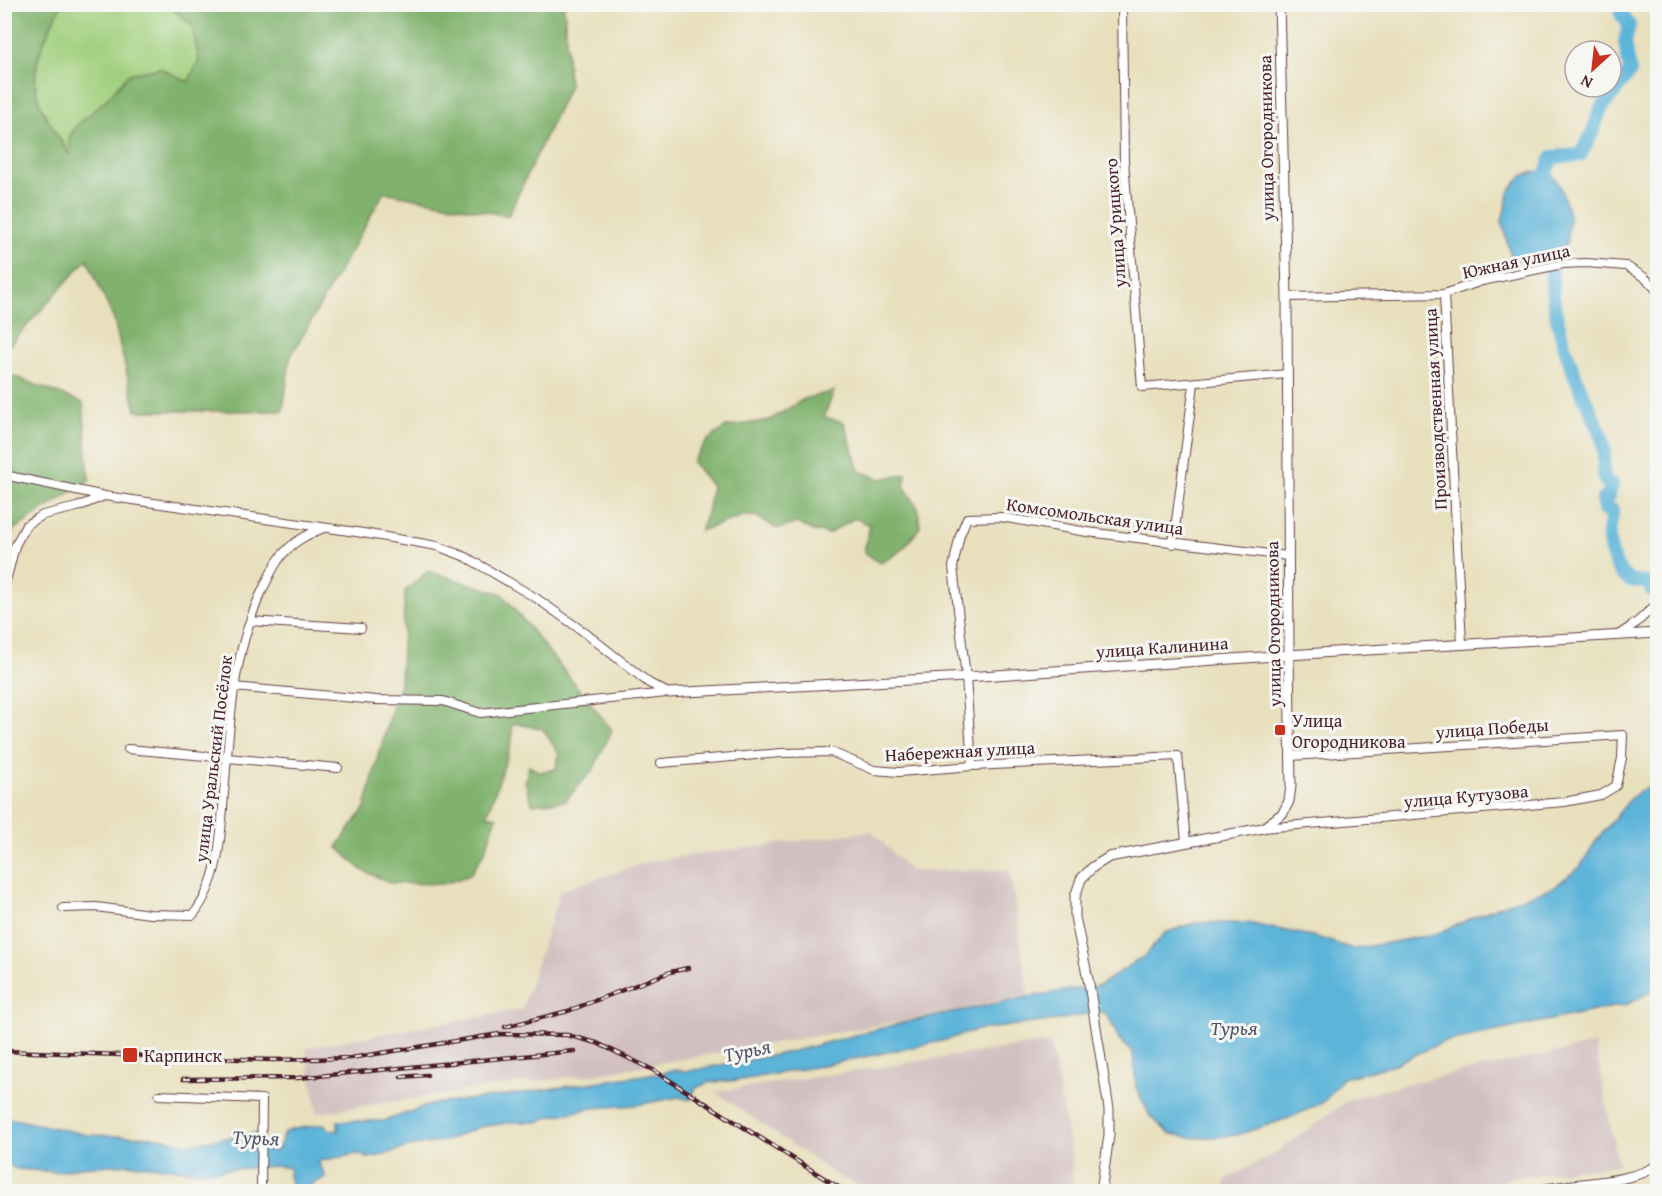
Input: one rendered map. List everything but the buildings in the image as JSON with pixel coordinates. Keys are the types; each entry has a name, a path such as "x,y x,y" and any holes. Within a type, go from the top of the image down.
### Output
{"street":[{"name":"улица Урицкого","path":"1122,4 1124,160 1142,387 1287,374"},
{"name":"улица Огородникова","path":"1263,828 1283,813 1289,801 1292,786 1287,297 1279,4"},
{"name":"Южная улица","path":"1444,294 1482,280 1563,264 1586,263 1626,266 1644,277 1658,291"},
{"name":"Производственная улица","path":"1287,297 1444,294 1462,644"},
{"path":"1173,544 1194,384"},
{"path":"4,475 105,496 437,546 466,557 536,598 650,683 668,693"},
{"path":"4,589 15,546 26,525 43,515 77,507 105,496"},
{"name":"Комсомольская улица","path":"972,766 966,677 953,567 960,535 967,518 1001,517 1173,544 1288,556"},
{"name":"улица Уральский Посёлок","path":"63,909 96,907 150,914 193,915 202,903 213,874 220,844 234,687 246,630 264,586 282,556 294,543 326,528"},
{"path":"1617,636 1658,603"},
{"path":"250,621 361,628"},
{"name":"улица Калинина","path":"668,693 966,677 1658,633"},
{"path":"234,687 376,700 443,701 480,713 668,693"},
{"name":"улица Победы","path":"1291,756 1623,735"},
{"name":"улица Кутузова","path":"1263,828 1564,802 1601,795 1616,786 1622,758 1623,735"},
{"path":"128,749 338,768"},
{"name":"Набережная улица","path":"661,763 781,753 831,752 874,770 899,772 972,766 1178,756 1186,842"},
{"path":"1101,1191 1109,1135 1109,1109 1089,984 1075,917 1075,897 1081,879 1093,867 1109,857 1263,828"},
{"path":"159,1095 262,1099 261,1191"},
{"path":"1533,1191 1617,1178 1650,1170 1658,1165"}],"shaded area":[{"path":"872,831 910,871 1010,870 1028,995 902,1021 595,1074 317,1113 306,1048 522,1009 560,891 650,861"},
{"path":"1040,1043 1051,1045 1071,1155 1073,1191 871,1191 839,1177 715,1092"},
{"path":"1595,1044 1618,1165 1514,1177 1483,1191 1225,1191 1225,1180 1275,1153 1350,1099 1410,1083"}],"green space":[{"path":"5,4 61,5 40,51 35,80 42,109 70,156 69,138 76,126 107,99 129,74 160,68 188,82 199,60 192,25 168,5 564,5 569,86 508,216 384,192 290,358 283,411 136,411 114,320 87,259 5,350"},
{"path":"61,5 168,5 192,25 199,60 188,83 160,68 129,74 107,99 71,157 46,115 36,89 37,64 45,39"},
{"path":"5,373 83,403 89,480 13,530 5,560"},
{"path":"834,391 824,417 844,422 859,471 881,479 906,474 904,486 918,508 920,527 907,544 898,553 880,563 864,552 870,525 855,518 828,534 813,531 797,523 777,529 756,516 743,516 700,531 707,513 712,486 692,462 707,441 726,427 770,420 804,399"},
{"path":"428,571 502,594 612,730 593,770 565,801 532,804 525,781 529,766 540,772 556,769 559,754 543,729 512,723 512,742 487,815 497,817 485,851 470,875 443,884 391,883 362,870 337,847 365,808 400,683 405,591"}],"water":[{"path":"1546,171 1556,179 1562,191 1569,215 1568,240 1558,257 1511,258 1502,221 1510,190 1522,176"},
{"name":"Турья","path":"1657,780 1657,988 1628,1004 1443,1042 1390,1066 1343,1078 1324,1102 1289,1118 1237,1135 1196,1138 1170,1134 1150,1116 1136,1087 1133,1053 1119,1039 1107,1014 1098,1011 1065,1019 977,1030 942,1041 809,1068 741,1080 711,1082 695,1088 690,1100 679,1097 636,1105 593,1108 549,1117 538,1122 514,1122 479,1127 449,1140 409,1147 379,1156 368,1158 358,1154 318,1161 326,1177 309,1186 292,1187 290,1168 277,1166 199,1171 130,1164 79,1167 57,1172 17,1169 5,1164 4,1117 88,1135 158,1137 186,1144 257,1133 257,1145 274,1152 280,1146 283,1134 290,1130 324,1124 329,1130 338,1131 338,1121 384,1121 433,1104 657,1075 671,1070 689,1071 790,1052 902,1023 1027,997 1100,985 1146,955 1165,933 1194,923 1247,923 1317,937 1353,949 1436,934 1497,907 1554,887 1580,867 1596,841 1631,798"}],"waterway":[{"path":"1540,189 1552,157 1580,155 1593,132 1600,110 1630,72 1625,42 1629,25 1621,14 1623,4"},
{"path":"1552,271 1556,315 1564,346 1603,442 1603,475 1605,480 1612,485 1608,496 1603,499 1604,509 1612,510 1609,535 1613,557 1618,569 1626,578 1650,584 1652,591"}],"railway":[{"path":"505,1027 568,1011 670,972 688,968"},
{"path":"4,1051 273,1060 351,1058 499,1034 567,1035 597,1043 653,1070 846,1192"},
{"path":"183,1079 298,1078 574,1051"},
{"path":"401,1077 427,1075"}],"place":[{"name":"Улица Огородникова","path":"1280,730"},
{"name":"Карпинск","path":"130,1055"}]}
